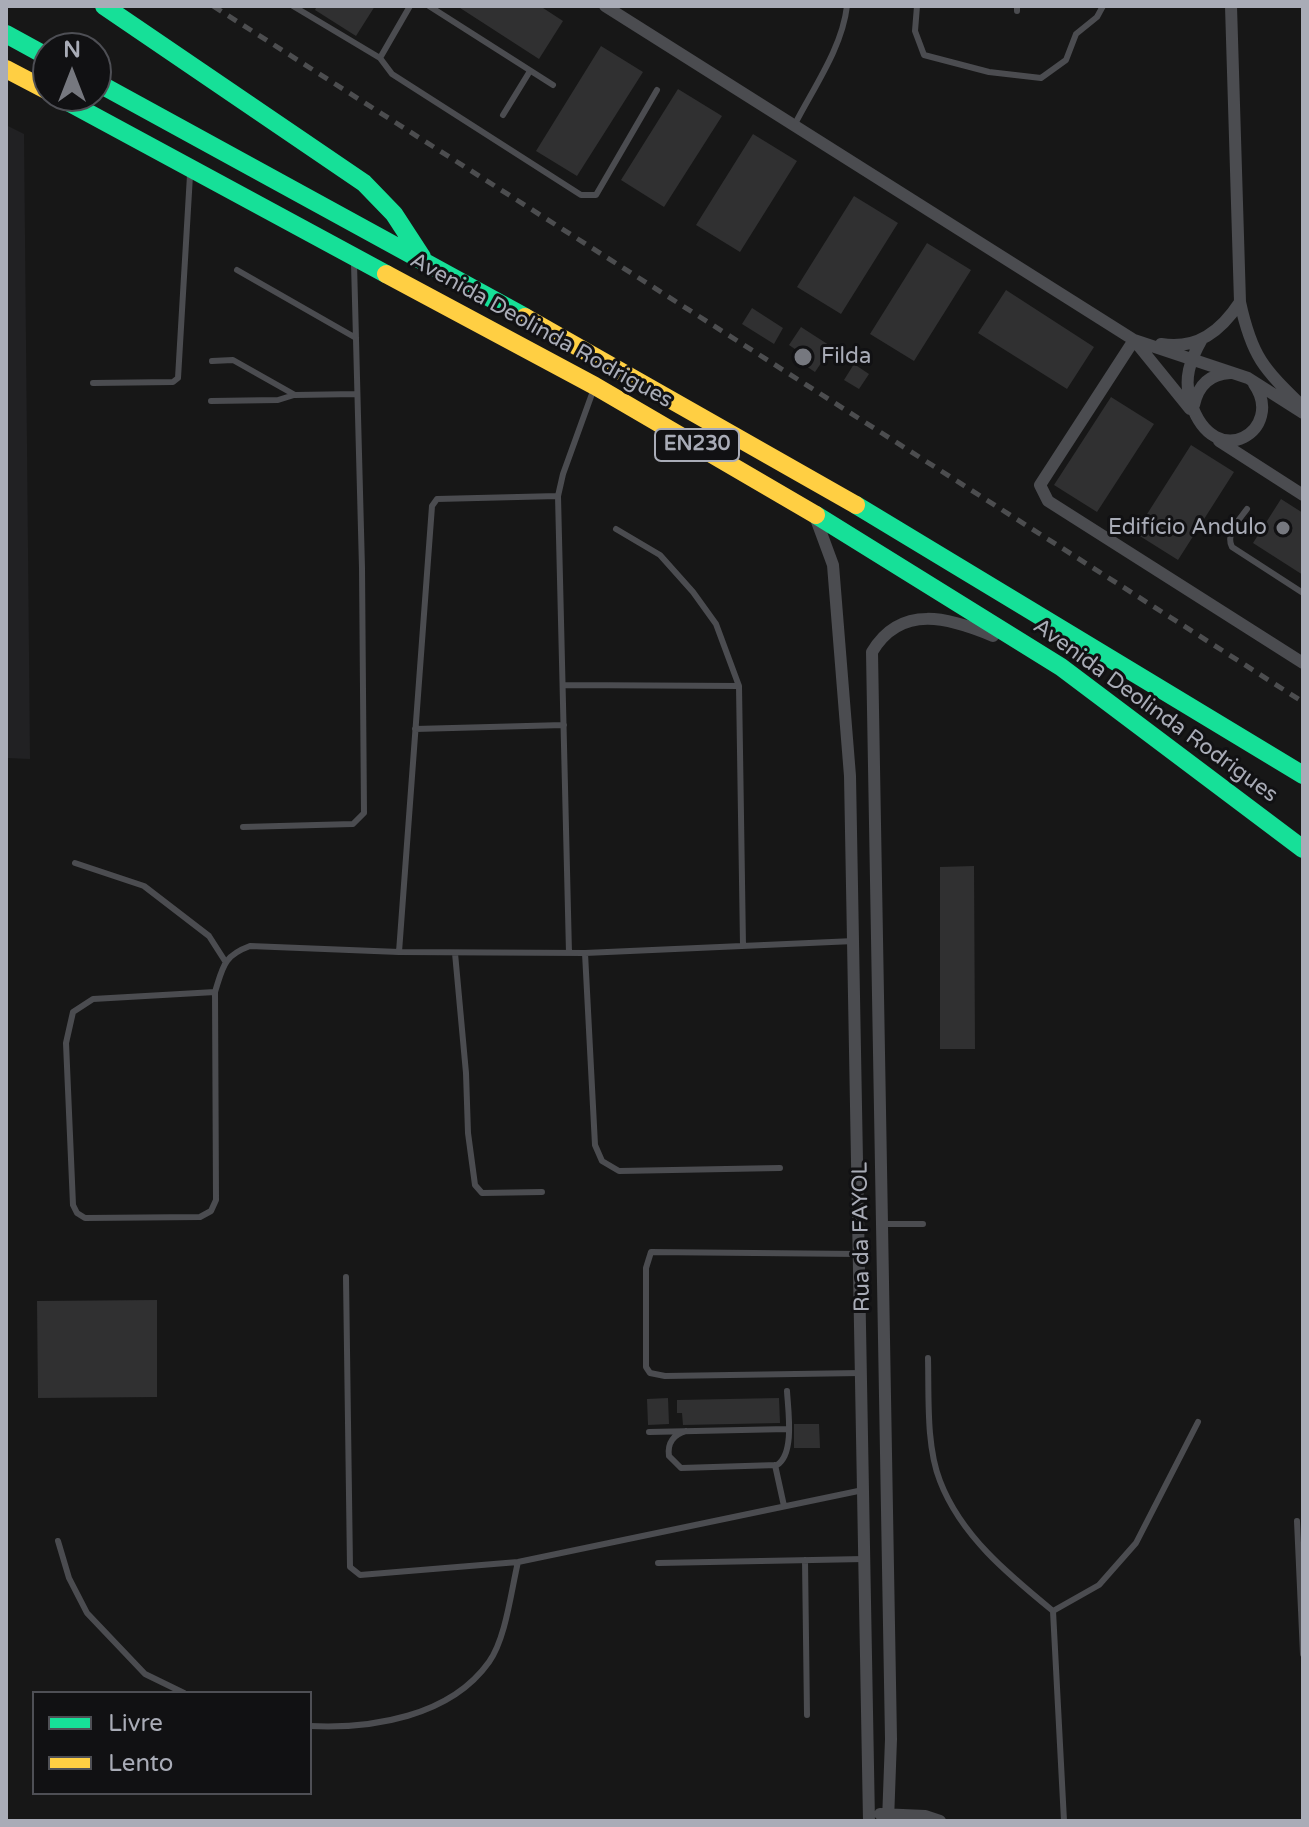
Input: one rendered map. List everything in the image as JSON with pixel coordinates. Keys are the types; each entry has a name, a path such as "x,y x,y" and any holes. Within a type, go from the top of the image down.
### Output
{"main road":[{"path":"104,6 364,183 382,198 423,259"},
{"path":"6,34 32,48"},
{"path":"6,69 32,83"},
{"name":"Avenida Deolinda Rodrigues","path":"112,91 423,259 830,489 1303,775"},
{"name":"Avenida Deolinda Rodrigues","path":"87,112 595,386 813,513 1061,667 1303,849"}],"street":[{"path":"605,6 1134,340 1242,376 1303,413"},
{"path":"1231,6 1240,302 1248,338 1266,371 1303,407"},
{"path":"1134,340 1175,347 1202,339 1226,323 1240,302"},
{"path":"1196,417 1189,398 1187,377 1190,360 1202,339"},
{"path":"1134,340 1210,435 1303,495"},
{"path":"1134,340 1040,485 1048,501 1303,663"},
{"path":"1196,417 1194,405 1197,393 1204,383 1224,373 1242,376 1261,395 1262,416 1250,434 1231,441 1210,435"},
{"name":"Rua da FAYOL","path":"813,513 833,565 850,776 869,1817"},
{"name":"Rua da FAYOL","path":"888,1818 891,1739 872,652 893,629 912,621 941,619 966,625 1061,667"},
{"path":"869,1817 925,1816 940,1821"}],"lane":[{"path":"293,6 380,58 392,74 588,197 596,195 657,90"},
{"path":"380,58 410,6"},
{"path":"429,6 553,85"},
{"path":"795,124 829,59 845,22 847,6"},
{"path":"917,6 915,31 924,55 989,72 1041,78 1066,60 1076,34 1097,17 1103,6"},
{"path":"503,115 530,71"},
{"path":"93,383 173,382 178,378 190,168"},
{"path":"243,827 353,824 364,813 354,255"},
{"path":"237,270 356,338"},
{"path":"212,361 233,360 295,395"},
{"path":"569,953 558,496 595,386"},
{"path":"211,401 357,394"},
{"path":"399,952 434,502 437,499 558,496"},
{"path":"1247,509 1230,535 1232,547 1303,593"},
{"path":"616,529 660,555 693,592 716,624 739,686 743,946"},
{"path":"563,685 739,686"},
{"path":"415,729 564,725"},
{"path":"75,863 144,886 209,936 225,961"},
{"path":"215,992 93,999 73,1012 66,1043 73,1205 77,1213 85,1218 200,1217 211,1211 216,1200 215,992 225,961 238,950 250,946 399,952 585,953 854,941"},
{"path":"455,953 468,1133 475,1185 482,1193 542,1192"},
{"path":"585,953 595,1145 602,1161 619,1171 780,1168"},
{"path":"882,1224 923,1224"},
{"path":"859,1254 651,1252 646,1268 646,1367 650,1373 665,1376 861,1373"},
{"path":"346,1277 350,1567 360,1575 518,1562 863,1490"},
{"path":"928,1358 930,1430 940,1481 968,1530 1006,1573 1053,1611 1064,1821"},
{"path":"686,1431 675,1436 669,1445 672,1461 681,1468 775,1465 786,1457 787,1391"},
{"path":"1053,1611 1099,1585 1136,1543 1198,1422"},
{"path":"649,1432 788,1429"},
{"path":"775,1465 784,1506"},
{"path":"1297,1521 1303,1654"},
{"path":"58,1541 69,1578 87,1613 145,1674 180,1691"},
{"path":"658,1563 864,1559"},
{"path":"805,1560 807,1715"},
{"path":"312,1726 340,1728 403,1718 444,1701 472,1681 490,1661 501,1634 518,1562"}],"shaded area":[{"path":"6,125 24,134 30,759 6,758"}],"building":[{"path":"317,6 375,6 356,36 315,10"},
{"path":"457,6 540,6 563,21 539,59"},
{"path":"601,46 643,72 577,176 536,151"},
{"path":"678,89 722,116 664,207 621,180"},
{"path":"753,134 797,161 740,252 696,225"},
{"path":"854,196 898,223 841,314 797,287"},
{"path":"927,243 971,270 914,361 870,334"},
{"path":"1006,290 1094,347 1067,389 978,333"},
{"path":"752,308 783,328 774,344 742,324"},
{"path":"801,327 832,347 815,372 800,362 805,356 789,345"},
{"path":"854,364 869,374 859,389 844,380"},
{"path":"1111,397 1154,424 1097,512 1054,485"},
{"path":"1191,445 1234,472 1178,560 1135,533"},
{"name":"Edifício Andulo","path":"1281,499 1303,513 1303,575 1253,543"},
{"path":"974,866 975,1049 940,1049 940,867"},
{"path":"157,1300 157,1397 38,1398 37,1301"},
{"path":"668,1398 669,1424 648,1425 647,1399"},
{"path":"779,1398 780,1423 683,1425 682,1413 677,1413 677,1400"},
{"path":"794,1424 819,1424 820,1448 794,1448"}],"railway":[{"path":"213,6 1303,702"}],"traffic: fast":[{"path":"104,6 364,183 394,214 422,257"},
{"path":"6,34 32,48"},
{"path":"112,91 525,317"},
{"path":"87,112 386,274"},
{"path":"856,505 1303,775"},
{"path":"816,515 1061,667 1303,849"}],"traffic: slow":[{"path":"6,69 32,83"},
{"path":"386,274 595,386 816,515"},
{"path":"525,317 856,505"}],"place":[{"name":"Filda","path":"803,357"},
{"name":"Edifício Andulo","path":"1283,528"}]}
